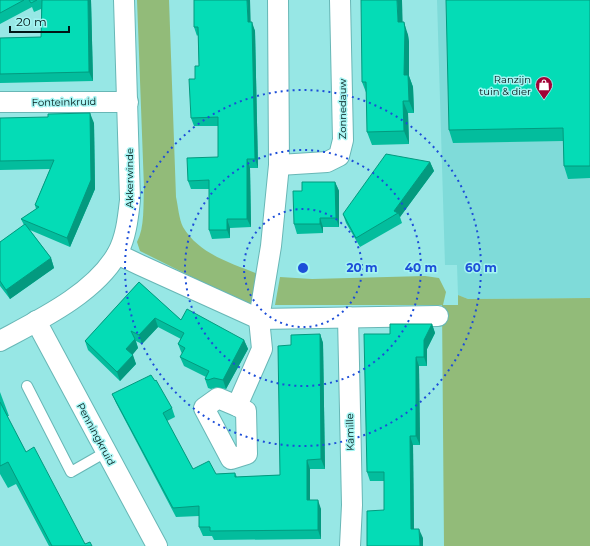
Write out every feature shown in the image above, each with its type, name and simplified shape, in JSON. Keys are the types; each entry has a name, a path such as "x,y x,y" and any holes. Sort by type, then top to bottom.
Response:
{"street":[{"name":"Akkerwinde","path":"0,341 52,312 95,282 117,254 125,232 130,200 124,0"},
{"path":"237,406 262,348 259,319 271,246 279,165 278,0"},
{"name":"Zonnedauw","path":"279,165 327,162 339,156 343,140 340,0"},
{"name":"Fonteinkruid","path":"0,102 128,102"},
{"path":"117,254 259,319 438,316"},
{"name":"Kamille","path":"348,317 352,505 350,546"},
{"name":"Penningkruid","path":"36,321 156,546"}],"lane":[{"path":"26,386 72,472 106,452"}],"shaded area":[{"path":"437,0 590,0 590,298 468,299 458,295 457,265 445,265"}],"green space":[{"path":"137,0 169,0 176,197 183,227 198,244 207,251 258,274 252,305 220,291 140,251 137,242 140,236 142,223 144,188"},
{"path":"425,276 439,278 446,292 443,305 458,305 458,295 468,299 590,298 590,546 444,546 442,305 275,305 280,277 312,279"}],"building":[{"path":"0,0 24,0 0,13"},
{"path":"29,0 37,0 31,3"},
{"path":"42,0 88,0 89,72 0,74 0,38 41,37"},
{"path":"194,0 247,0 248,22 252,22 255,159 247,159 247,219 227,219 227,230 209,230 209,180 188,181 187,158 218,157 218,117 191,118 189,79 195,79 195,66 199,66 198,27 194,27"},
{"path":"361,0 397,0 398,22 404,22 405,29 404,75 408,75 409,101 403,101 404,131 367,132 366,82 362,82"},
{"path":"446,0 590,0 590,166 564,166 563,128 449,130"},
{"path":"90,113 91,180 67,238 21,219 39,207 35,205 54,160 0,161 0,118 48,117 48,114"},
{"path":"386,154 430,162 394,211 398,213 356,238 343,214"},
{"path":"302,182 335,182 336,218 320,218 320,224 294,224 293,191 302,191"},
{"path":"25,224 51,258 6,290 0,281 0,242"},
{"path":"139,282 181,320 187,309 244,340 223,380 214,378 208,380 205,379 209,371 180,357 185,348 178,344 184,333 155,318 139,335 131,331 135,339 126,349 133,355 117,372 85,341"},
{"path":"390,324 432,324 424,340 424,357 416,357 416,436 410,436 411,529 419,529 420,546 367,546 367,511 384,510 384,472 367,472 364,334 390,334"},
{"path":"320,334 321,459 307,460 307,500 318,500 318,530 210,531 210,527 199,527 199,506 173,508 112,394 151,375 155,381 156,380 172,408 163,413 193,469 209,461 216,474 235,473 235,477 280,475 278,346 291,345 291,335"},
{"path":"0,402 26,452 34,447 85,544 90,542 92,546 52,546 8,462 0,466"}],"place":[{"name":"Ranzijn tuin & dier","path":"544,100"}]}
